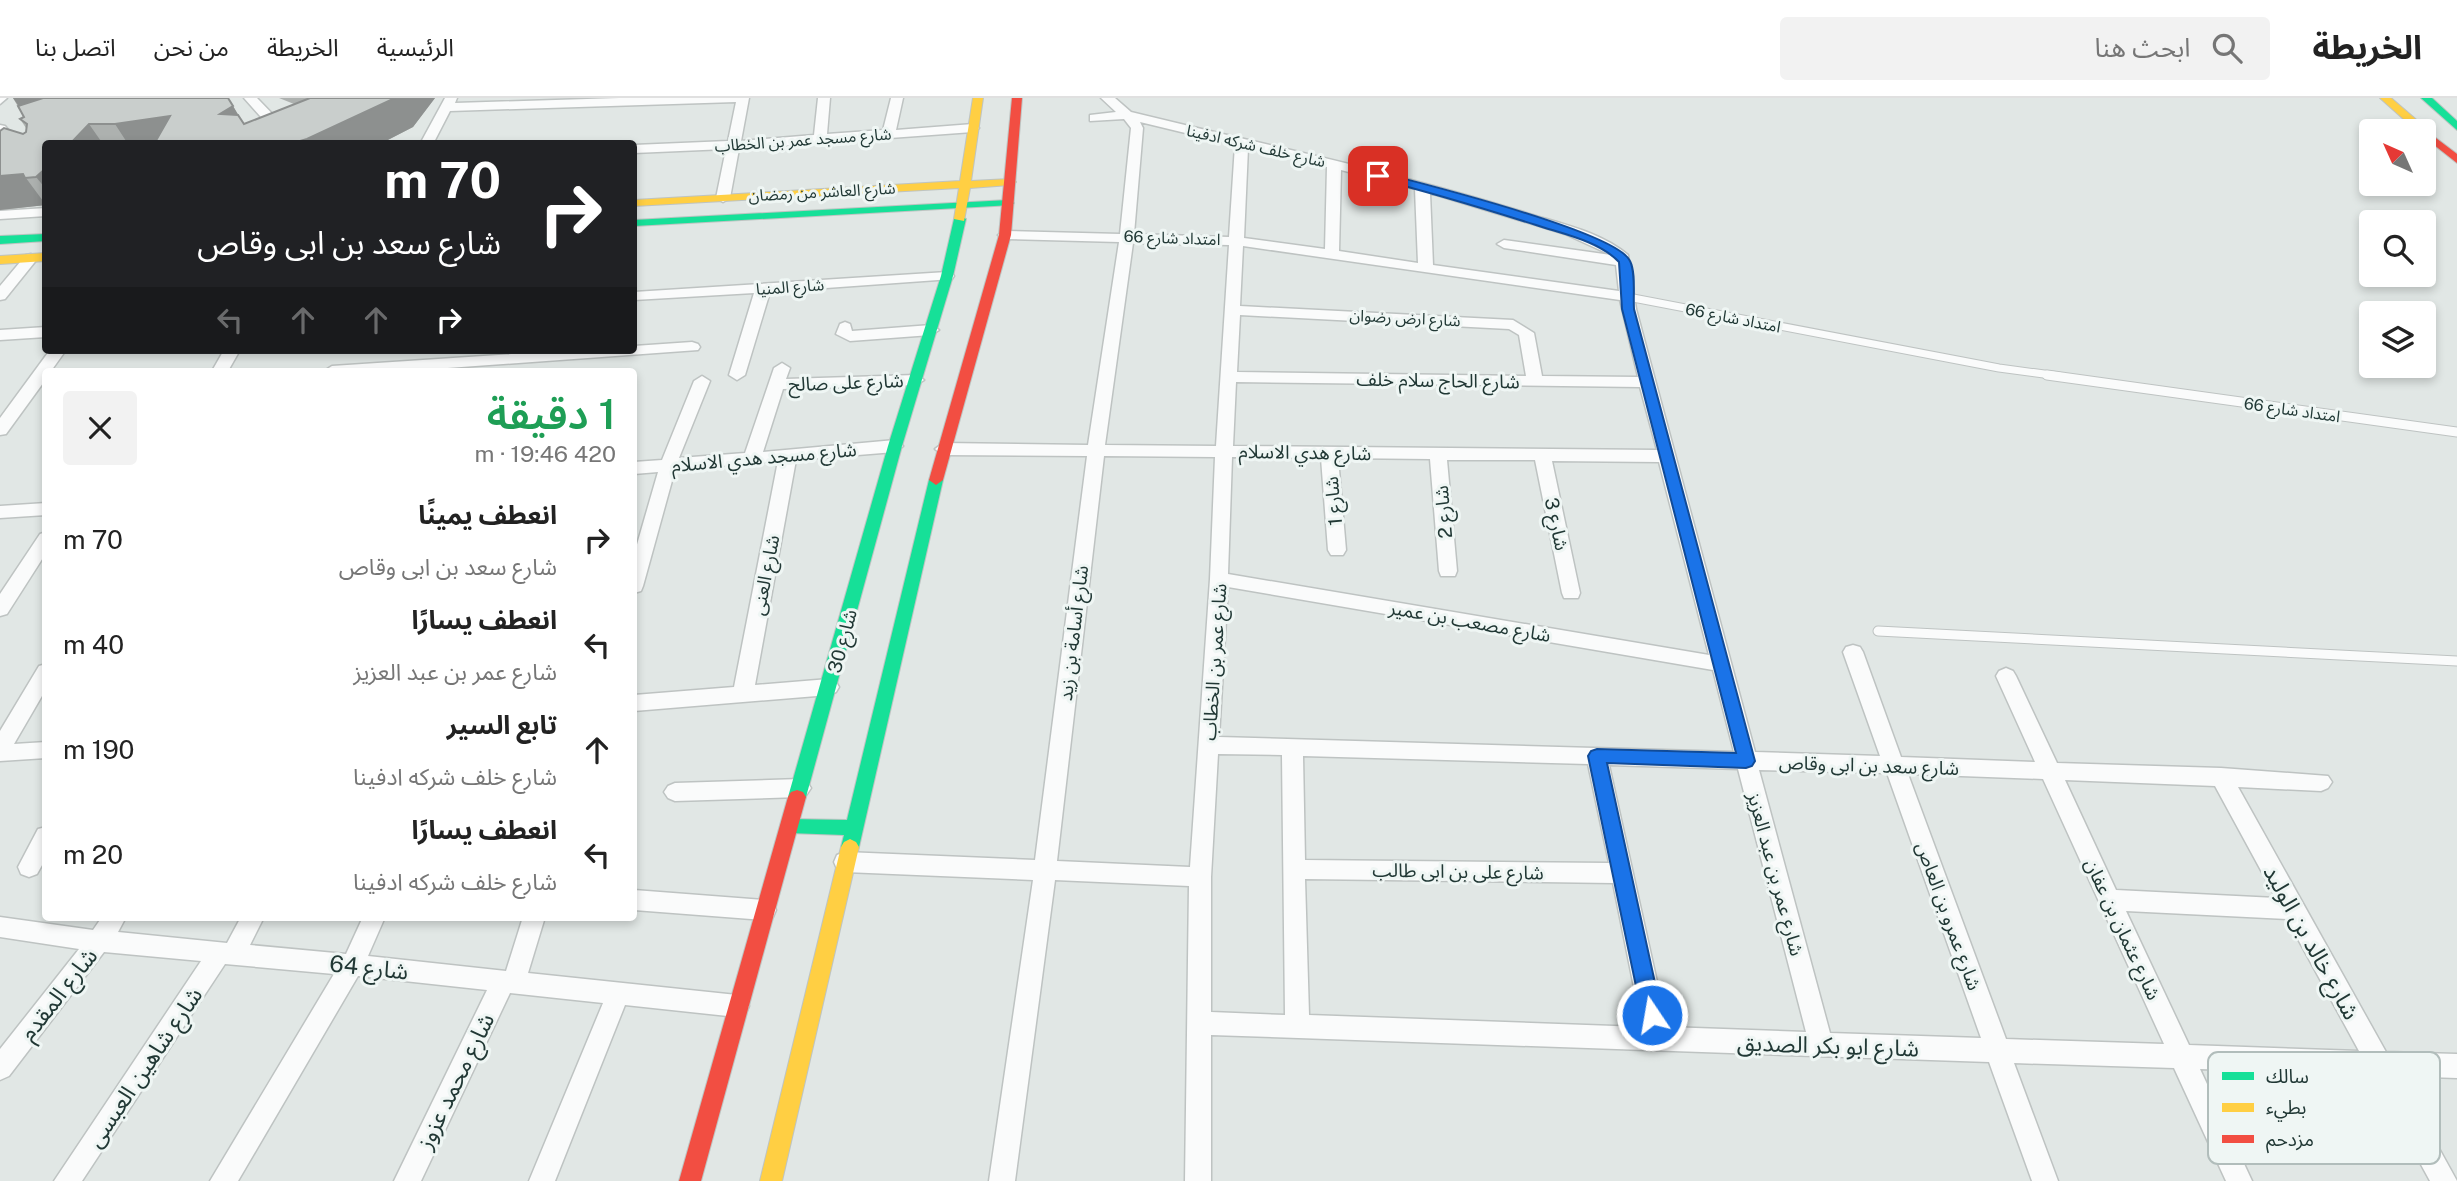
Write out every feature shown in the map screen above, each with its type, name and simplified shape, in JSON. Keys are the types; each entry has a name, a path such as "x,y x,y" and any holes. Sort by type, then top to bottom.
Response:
{"street":[{"path":"250,98 282,132"},
{"path":"428,140 449,103 743,98 723,198"},
{"path":"820,139 824,98"},
{"path":"889,134 897,98"},
{"name":"شارع 30","path":"690,1181 895,446 947,275 964,205 978,98"},
{"path":"771,1181 943,449 1005,235 1017,98"},
{"path":"1107,98 1128,115"},
{"path":"2385,98 2410,119"},
{"path":"2426,98 2456,126"},
{"path":"1095,118 1128,115"},
{"name":"شارع خلف شركه ادفينا","path":"1128,115 1422,187 1572,233 1614,251 1625,261"},
{"name":"شارع أسامة بن زيد","path":"1002,1181 1045,871 1096,450 1127,236 1137,128 1128,115"},
{"name":"شارع مسجد عمر بن الخطاب","path":"637,149 734,145 973,128"},
{"path":"9,135 24,152 42,158"},
{"path":"2436,142 2457,160"},
{"name":"شارع عمر بن الخطاب","path":"1198,1181 1200,877 1242,144"},
{"path":"1332,253 1334,164"},
{"name":"شارع العاشر من رمضان","path":"637,202 1010,182"},
{"path":"1422,187 1426,268"},
{"name":"شارع العاشر من رمضان","path":"637,222 1008,203"},
{"path":"0,215 42,212"},
{"name":"امتداد شارع 66","path":"1005,235 1127,236 1236,241 1628,298"},
{"path":"0,240 42,237"},
{"path":"1504,244 1625,261 1628,298"},
{"path":"0,260 38,258"},
{"path":"0,296 38,258"},
{"name":"شارع المنيا","path":"637,296 947,275"},
{"path":"737,375 763,289"},
{"name":"شارع عمر بن عبد العزيز","path":"1628,298 1628,309 1821,1045"},
{"name":"شارع ارض رضوان","path":"1232,310 1513,325 1526,333 1535,381"},
{"path":"845,327 844,334 850,336 931,330"},
{"path":"0,335 42,332"},
{"path":"637,350 692,347"},
{"path":"373,368 567,354"},
{"path":"0,430 42,372"},
{"name":"شارع على صالح","path":"752,458 779,376 916,380"},
{"name":"شارع الحاج سلام خلف","path":"1229,377 1647,382"},
{"path":"637,575 668,465 702,381"},
{"name":"شارع مسجد هدي الاسلام","path":"637,468 895,446"},
{"name":"شارع هدي الاسلام","path":"943,449 1666,456"},
{"name":"شارع 1","path":"1329,452 1337,550"},
{"name":"شارع 2","path":"1438,454 1448,571"},
{"name":"شارع 3","path":"1542,454 1571,593"},
{"name":"شارع العنى","path":"743,694 788,455"},
{"path":"0,512 42,509"},
{"path":"0,609 42,544"},
{"name":"شارع مصعب بن عمير","path":"1219,579 1720,664"},
{"name":"شارع عمرو بن العاص","path":"1853,652 2045,1181"},
{"name":"شارع عثمان بن عفان","path":"2006,676 2208,1114"},
{"path":"0,751 42,677"},
{"path":"637,703 829,687"},
{"name":"شارع سعد بن ابى وقاص","path":"1208,745 1894,765 2321,782"},
{"path":"1292,747 1297,1027"},
{"path":"0,751 42,750"},
{"path":"1597,756 1657,1039"},
{"name":"شارع خالد بن الوليد","path":"2221,777 2372,1052"},
{"path":"675,792 800,789"},
{"path":"789,827 853,828"},
{"path":"29,867 42,843"},
{"path":"845,862 1200,877"},
{"name":"شارع على بن ابى طالب","path":"1294,869 1622,873"},
{"path":"637,900 765,910"},
{"path":"2109,900 2294,909"},
{"name":"شارع المقدم","path":"0,1069 112,921"},
{"name":"شارع شاهين العبسى","path":"67,1181 250,921"},
{"path":"223,1181 352,965 372,921"},
{"name":"شارع محمد عزوز","path":"407,1181 509,981 532,921"},
{"name":"شارع 64","path":"0,927 99,941 737,1006"},
{"path":"542,1181 618,993"},
{"name":"شارع ابو بكر الصديق","path":"1199,1023 2208,1058"},
{"name":"شارع عثمان بن عفان","path":"2231,1164 2239,1181"},
{"name":"شارع خالد بن الوليد","path":"2435,1164 2444,1181"}],"lane":[{"name":"امتداد شارع 66","path":"1628,298 1999,368 2457,432"},
{"path":"1878,631 2457,661"}],"building":[{"path":"43,98 228,98 233,106 220,114 238,115 244,124 310,98 395,98 304,140 156,140 170,116 115,124 89,124 74,140 42,140 42,172 36,177 25,178 23,174 0,176 0,131 4,128 23,134 26,132 27,124 20,119 24,117 18,106"}],"traffic: fast":[{"path":"2426,98 2457,127"},
{"path":"637,223 1008,203"},
{"path":"797,797 895,446 947,276 960,219"},
{"path":"0,240 42,237"},
{"path":"850,847 936,480"},
{"path":"789,826 853,828"}],"traffic: slow":[{"path":"960,219 978,98"},
{"path":"2385,98 2409,119"},
{"path":"637,203 1010,182"},
{"path":"0,260 42,257"},
{"path":"771,1181 850,847"}],"traffic: jam":[{"path":"936,480 1005,235 1017,98"},
{"path":"2436,142 2457,160"},
{"path":"690,1181 797,797"}],"route":[{"path":"1378,176 1460,197 1572,233 1614,251 1625,261 1628,309 1746,761 1597,756 1652,1015"}]}
